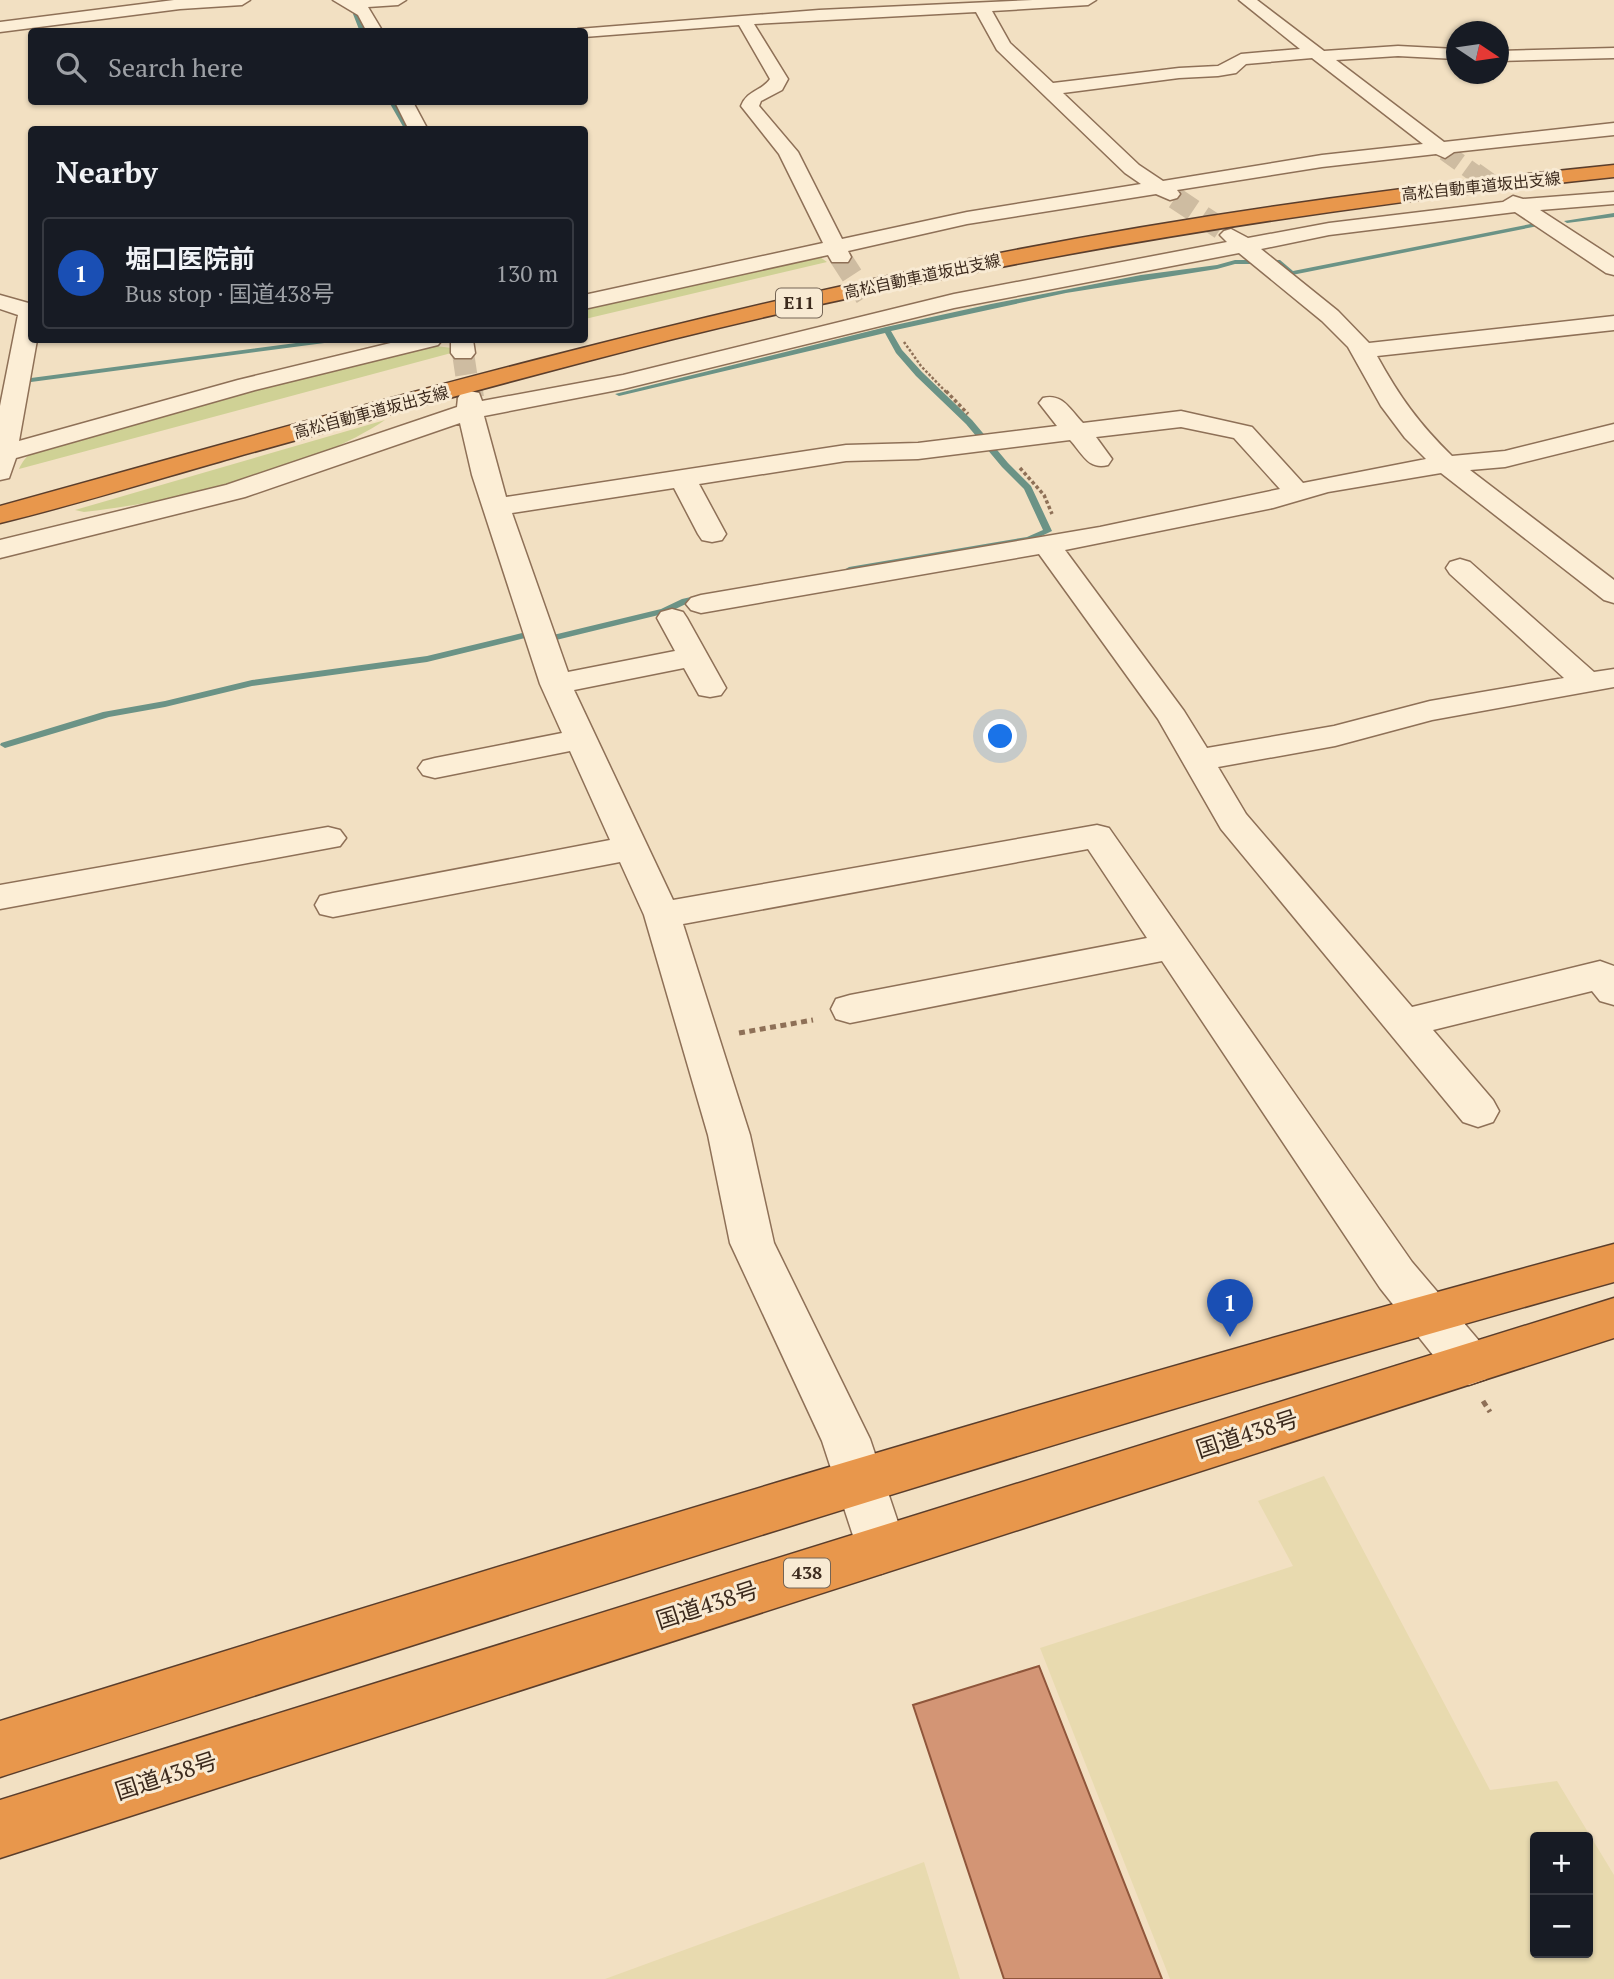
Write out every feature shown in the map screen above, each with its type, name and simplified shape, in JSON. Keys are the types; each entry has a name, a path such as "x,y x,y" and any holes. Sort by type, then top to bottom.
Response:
{"highway":[{"path":"1433,169 1614,145"},
{"name":"高松自動車道坂出支線","path":"588,335 884,267 1204,208 1420,179 1614,159"},
{"name":"高松自動車道坂出支線","path":"0,515 321,425 596,352 901,279 1038,251 1223,219 1426,191 1614,172"},
{"path":"1204,208 1386,177"},
{"name":"高松自動車道坂出支線","path":"0,494 561,343"},
{"path":"0,1749 861,1480 1247,1363 1614,1263"},
{"name":"国道438号","path":"0,1829 881,1549 1476,1383 1614,1318"}],"street":[{"path":"0,12 79,2 124,0"},
{"path":"0,27 154,7 242,0"},
{"path":"347,2 398,0"},
{"path":"588,32 969,5 1088,0"},
{"path":"1247,0 1442,150"},
{"path":"347,2 365,12 373,28"},
{"path":"969,5 1003,46 1132,169 1167,193"},
{"path":"744,20 779,79 776,86 753,99 750,107 788,152 837,251"},
{"path":"1051,89 1179,73 1218,71 1230,69 1241,59 1398,51 1446,53"},
{"path":"1509,56 1614,53"},
{"path":"406,105 417,126"},
{"path":"588,301 837,251 967,218 1167,193 1322,161 1442,150 1614,129"},
{"path":"1498,190 1518,206 1614,268"},
{"path":"0,549 235,491 470,404 623,382 881,318 1013,289 1258,256 1329,229 1518,206 1614,198"},
{"path":"1223,230 1330,316 1361,351 1390,401 1414,433 1446,464 1614,594"},
{"path":"866,298 881,318"},
{"path":"0,302 28,312"},
{"path":"1361,351 1614,323"},
{"path":"28,324 1,460 247,385 418,343"},
{"path":"1052,403 1089,443 1099,458"},
{"path":"470,404 496,507 556,684 662,915 729,1135 752,1243 846,1439 881,1549"},
{"path":"496,507 846,453 918,451 1181,419 1243,432 1298,493"},
{"path":"701,604 1246,506 1325,485 1446,464 1505,459 1614,432"},
{"path":"683,478 712,534"},
{"path":"1046,544 1173,718 1233,821 1478,1111"},
{"path":"1460,568 1601,681"},
{"path":"673,618 710,688"},
{"path":"556,684 694,657"},
{"path":"1197,760 1335,736 1430,711 1601,681"},
{"path":"435,768 581,739"},
{"path":"662,915 1097,836 1396,1275 1427,1313 1476,1383"},
{"path":"0,897 328,838"},
{"path":"333,905 631,848"},
{"path":"850,1009 1172,946"},
{"path":"1404,1023 1600,975 1614,990"}],"path":[{"path":"702,1040 841,1016 850,1009"},
{"path":"1476,1383 1490,1412"}],"shaded area":[{"path":"1324,1476 1490,1790 1557,1781 1588,1832 1530,1832 1530,1958 1593,1958 1593,1840 1614,1875 1614,1979 1170,1979 1040,1648 1293,1566 1258,1501"},
{"path":"924,1862 960,1979 605,1979"}],"green space":[{"path":"817,255 827,262 588,318 588,304"},
{"path":"427,345 452,348 455,352 19,469 30,454 48,445"},
{"path":"385,420 318,455 240,481 120,507 84,512 75,510"}],"building":[{"path":"1039,1666 1162,1979 1004,1979 913,1705"}],"waterway":[{"path":"356,14 361,28"},
{"path":"394,105 406,126"},
{"path":"1567,221 1614,215"},
{"path":"887,330 1066,290 1141,277 1217,267 1235,262 1280,262 1292,273 1536,225"},
{"path":"619,394 887,330"},
{"path":"849,570 1029,539 1048,531 1028,488 969,422 919,374 899,351 887,330"},
{"path":"31,380 309,343"},
{"path":"552,638 664,611 685,601 704,597"},
{"path":"5,745 107,714 165,704 252,683 427,659 522,636"}],"tunnel":[{"path":"1445,152 1477,175"},
{"path":"1474,173 1498,190"},
{"path":"1175,198 1223,230"},
{"path":"840,257 866,297"},
{"path":"463,353 469,393"},
{"path":"469,391 470,398"}],"place":[{"name":"堀口医院前","path":"1230,1337"}]}
